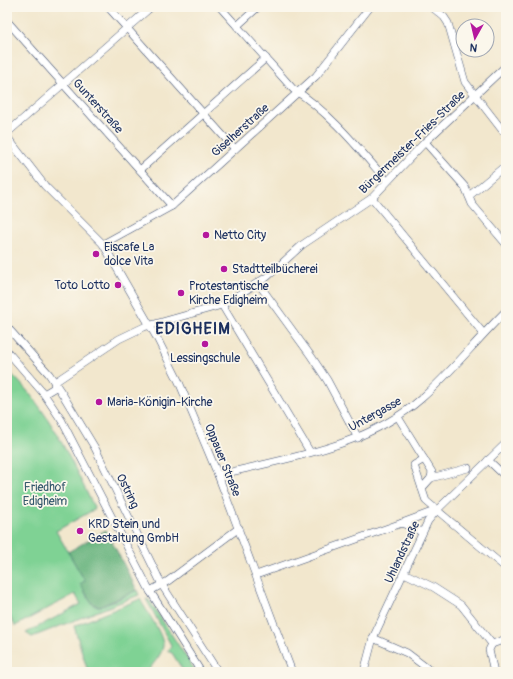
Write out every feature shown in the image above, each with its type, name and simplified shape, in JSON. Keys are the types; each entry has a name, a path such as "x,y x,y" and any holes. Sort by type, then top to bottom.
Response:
{"street":[{"path":"108,7 235,149"},
{"path":"7,133 151,7"},
{"path":"220,7 293,90 298,92 346,135 387,181"},
{"path":"237,26 258,7"},
{"name":"Giselherstraße","path":"103,244 172,206 316,76 370,7"},
{"path":"432,7 444,17 448,23 465,82 506,135"},
{"name":"Gunterstraße","path":"7,21 172,206"},
{"path":"140,170 266,58"},
{"name":"Bürgermeister-Fries-Straße","path":"44,394 54,388 55,382 119,339 150,325 222,305 258,283 302,245 372,198 425,142 506,66"},
{"name":"Oppauer Straße","path":"7,137 45,186 103,244 150,325 179,382 218,475 292,672"},
{"path":"425,142 465,187 472,204 506,244"},
{"path":"469,196 506,165"},
{"path":"372,198 483,333"},
{"path":"258,283 327,380 358,438"},
{"path":"222,305 310,452"},
{"name":"Untergasse","path":"218,475 310,452 358,438 398,417 422,398 454,368 483,333 506,311"},
{"name":"Ostring","path":"7,327 55,382 95,448 162,585 218,672"},
{"path":"7,351 44,394 78,449 150,591 201,672"},
{"path":"398,417 432,472 431,478 422,488"},
{"name":"Uhlandstraße","path":"364,672 374,638 422,532 437,510 506,443"},
{"path":"424,459 414,465 426,501 506,568"},
{"path":"488,460 506,477"},
{"path":"431,478 468,468"},
{"path":"256,575 437,510"},
{"path":"404,522 422,532"},
{"path":"150,591 162,585 238,528"},
{"path":"404,573 433,587 461,605 492,644"},
{"path":"374,638 407,653 432,672"},
{"path":"494,670 489,650 492,644 506,639"}],"green space":[{"name":"Friedhof Edigheim","path":"7,370 22,384 47,417 95,509 56,531 85,581 81,584 89,599 95,606 99,606 137,590 139,595 32,637 26,633 81,604 75,594 15,626 7,611"},
{"path":"106,530 137,590 99,607 92,603 80,584 85,581 68,552"},
{"path":"140,599 161,635 163,646 161,653 147,672 88,672 74,626"},
{"path":"146,599 149,600 196,672 184,672 172,653 167,651 170,649 171,645"}],"place":[{"name":"Netto City","path":"206,235"},
{"name":"Eiscafe La dolce Vita","path":"96,254"},
{"name":"Stadtteilbücherei","path":"224,269"},
{"name":"Toto Lotto","path":"118,285"},
{"name":"Protestantische Kirche Edigheim","path":"181,293"},
{"name":"Lessingschule","path":"205,344"},
{"name":"Maria-Königin-Kirche","path":"99,402"},
{"name":"KRD Stein und Gestaltung GmbH","path":"80,531"}],"district":[{"name":"EDIGHEIM","path":"193,328"}]}
